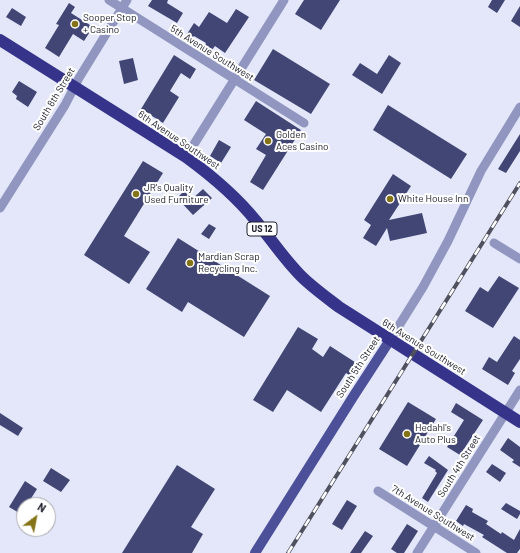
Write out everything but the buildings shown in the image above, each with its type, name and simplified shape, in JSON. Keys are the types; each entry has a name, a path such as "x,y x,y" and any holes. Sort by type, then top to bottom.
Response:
{"highway":[{"name":"6th Avenue Southwest","path":"0,40 186,157 210,174 233,195 256,220 289,263 312,286 339,307 520,422"}],"main road":[{"name":"South 5th Street","path":"255,553 352,397 390,340"}],"street":[{"name":"5th Avenue Southwest","path":"109,0 304,124"},
{"name":"South 8th Street","path":"0,208 65,105 127,0"},
{"path":"186,157 284,0"},
{"name":"South 5th Street","path":"390,340 423,287 448,241 484,167 520,106"},
{"path":"494,242 520,259"},
{"name":"South 4th Street","path":"417,553 520,390"},
{"name":"7th Avenue Southwest","path":"378,491 476,553"}],"railway":[{"path":"288,553 520,183"}],"place":[{"name":"Sooper Stop + Casino","path":"75,24"},
{"name":"Golden Aces Casino","path":"268,141"},
{"name":"JR's Quality Used Furniture","path":"136,194"},
{"name":"White House Inn","path":"390,199"},
{"name":"Mardian Scrap Recycling Inc.","path":"190,263"},
{"name":"Hedahl's Auto Plus","path":"407,434"}]}
